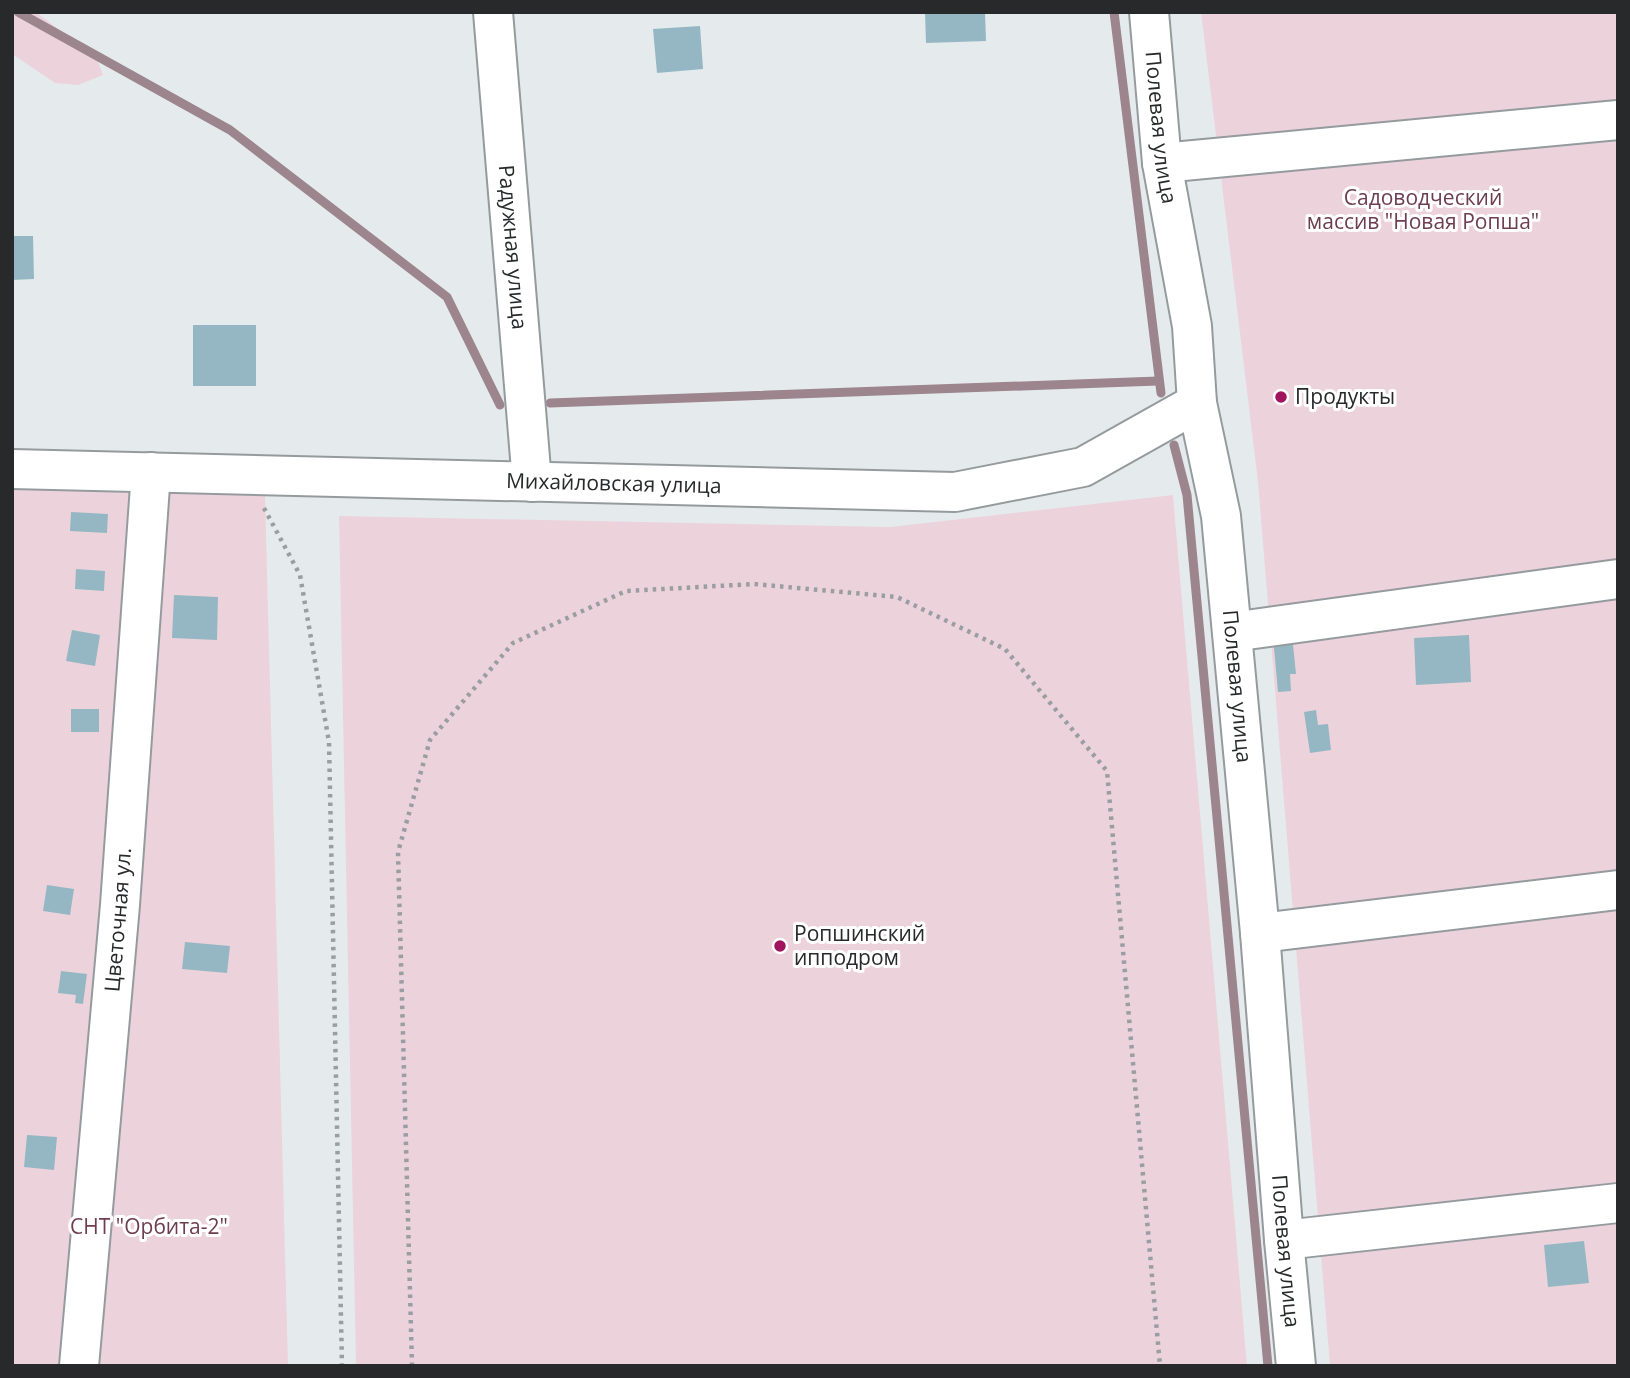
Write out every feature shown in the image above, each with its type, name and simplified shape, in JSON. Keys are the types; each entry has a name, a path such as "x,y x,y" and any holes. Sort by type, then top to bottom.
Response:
{"street":[{"name":"Радужная улица","path":"493,12 532,482"},
{"name":"Полевая улица","path":"1149,12 1162,163 1192,326 1197,403 1222,516 1296,1366"},
{"path":"1162,163 1618,120"},
{"name":"Михайловская улица","path":"12,469 955,492 1083,467 1197,403"},
{"name":"Цветочная ул.","path":"79,1366 120,905 151,472"},
{"path":"1232,632 1618,579"},
{"path":"1260,933 1618,890"},
{"path":"1284,1240 1618,1203"}],"path":[{"path":"244,474 300,575 330,742 342,1366"},
{"path":"412,1366 398,852 430,740 513,643 626,590 754,584 897,597 1006,649 1107,771 1160,1366"}],"green space":[{"path":"12,12 36,12 97,59 103,75 78,85 55,83 12,54"},
{"name":"Садоводческий массив \"Новая Ропша\"","path":"1201,12 1618,12 1618,1366 1330,1366 1258,482"},
{"name":"СНТ \"Орбита-2\"","path":"12,487 265,495 288,1366 12,1366"},
{"name":"Ропшинский ипподром","path":"1173,495 1247,1366 356,1366 339,516 890,527"}],"building":[{"path":"925,12 985,12 986,41 926,43"},
{"path":"700,26 703,69 657,73 653,29"},
{"path":"12,236 33,236 34,279 12,280"},
{"path":"193,325 256,325 256,386 193,386"},
{"path":"71,512 108,514 107,533 70,531"},
{"path":"76,569 105,571 104,591 75,589"},
{"path":"174,595 218,597 217,640 172,638"},
{"path":"72,630 100,635 95,666 66,661"},
{"path":"1292,635 1296,674 1290,674 1291,691 1278,692 1273,637"},
{"path":"1469,635 1471,682 1416,685 1414,638"},
{"path":"71,709 99,709 99,732 71,732"},
{"path":"1316,710 1318,725 1328,724 1331,750 1310,753 1304,712"},
{"path":"47,885 74,889 70,915 43,911"},
{"path":"185,942 230,946 227,973 182,969"},
{"path":"61,971 87,974 83,1004 75,1003 76,995 58,993"},
{"path":"27,1135 57,1137 54,1170 24,1167"},
{"path":"1584,1241 1589,1283 1548,1287 1544,1245"}],"waterway":[{"path":"18,12 230,130 447,297 500,405"},
{"path":"1114,12 1161,393"},
{"path":"550,403 1158,381"},
{"path":"1174,445 1187,495 1268,1366"}],"place":[{"name":"Продукты","path":"1281,397"},
{"name":"Ропшинский ипподром","path":"780,946"}]}
